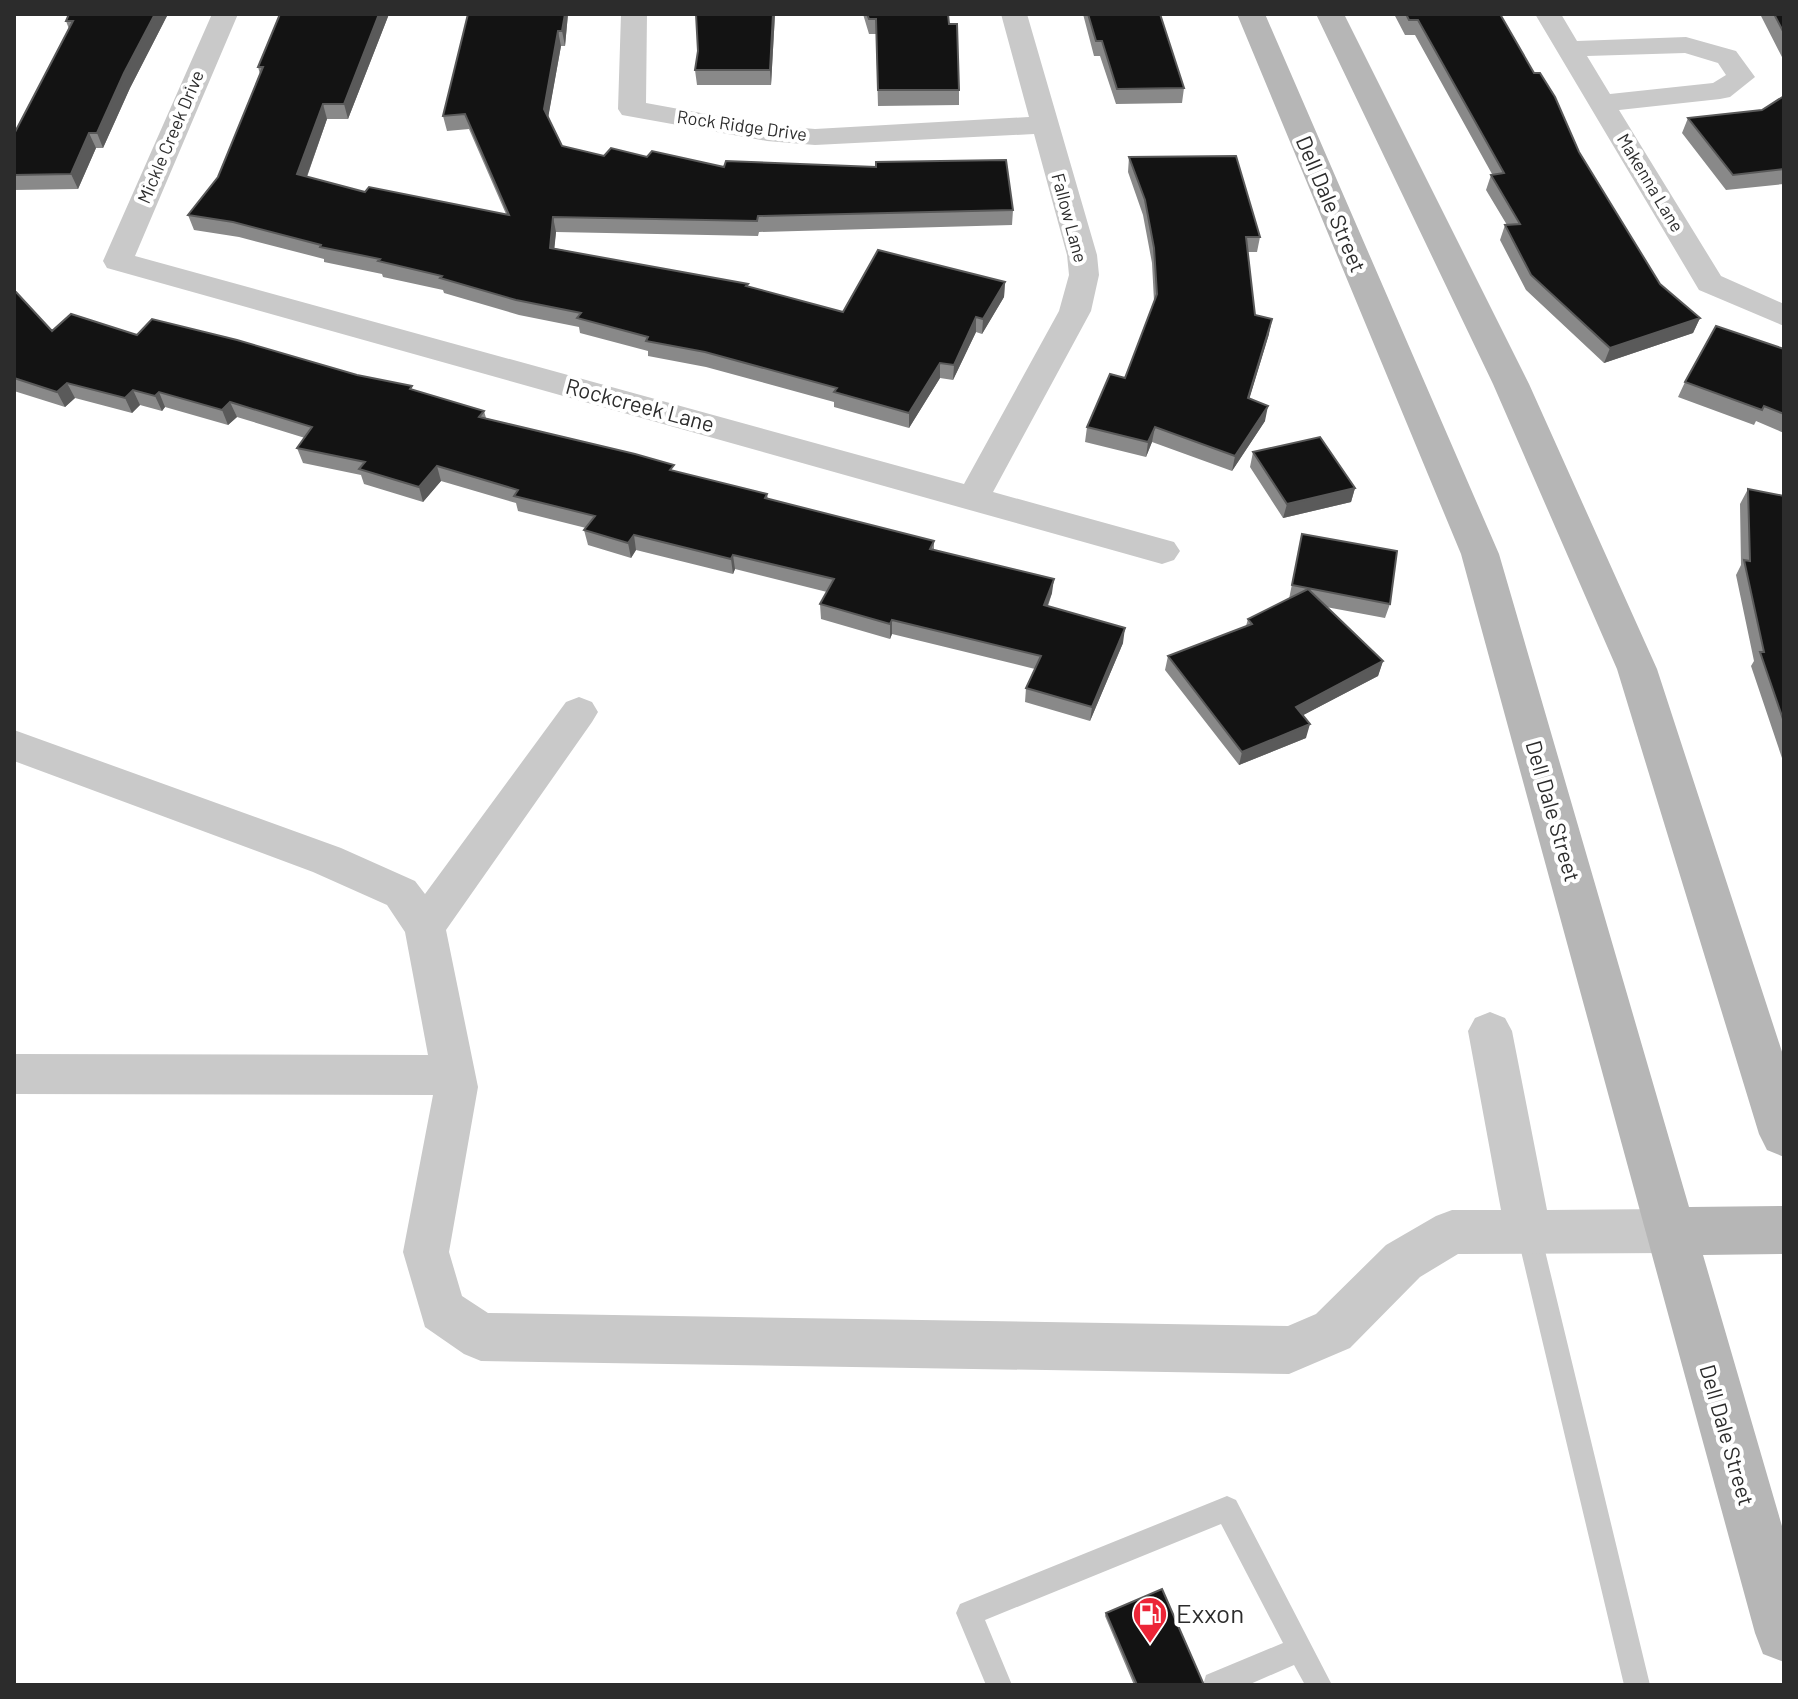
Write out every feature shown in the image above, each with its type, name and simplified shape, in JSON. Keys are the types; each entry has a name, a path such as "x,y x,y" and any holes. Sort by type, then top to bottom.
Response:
{"main road":[{"name":"Dell Dale Street","path":"1251,14 1480,554 1784,1633"},
{"path":"1330,14 1511,384 1637,669 1784,1134"},
{"path":"1669,1231 1784,1230"}],"street":[{"name":"Mickle Creek Drive","path":"118,261 225,14"},
{"name":"Rock Ridge Drive","path":"634,14 632,109 767,133 815,137 1043,125"},
{"name":"Fallow Lane","path":"974,496 1069,321 1082,292 1084,275 1082,255 1014,14"},
{"name":"Makenna Lane","path":"1548,14 1710,283 1784,316"},
{"path":"1569,49 1686,45 1727,57 1741,77 1720,91 1602,103"},
{"name":"Rockcreek Lane","path":"118,261 974,496 1162,551"},
{"path":"425,927 579,712"},
{"path":"14,745 327,860 401,893 425,927 456,1087 426,1252 442,1311 481,1337 1289,1350 1333,1331 1403,1261 1452,1232 1669,1231"},
{"path":"1490,1031 1528,1230"},
{"path":"14,1074 454,1075"}],"lane":[{"path":"1528,1230 1637,1685"},
{"path":"999,1685 969,1613 1227,1509 1319,1685"},
{"path":"1216,1685 1300,1649"}],"building":[{"path":"69,14 155,14 97,133 89,133 71,174 14,175 14,134 73,21 66,21"},
{"path":"280,14 379,14 344,104 323,104 297,174 365,192 369,187 509,215 465,114 443,116 468,14 565,14 562,31 558,31 544,109 562,146 604,156 611,148 647,157 652,151 724,167 726,161 876,167 876,162 1006,160 1013,210 758,216 757,221 553,217 550,248 748,284 746,286 843,312 878,250 1005,282 983,319 976,317 954,365 940,363 909,413 834,392 837,388 705,352 646,341 648,337 577,318 581,313 516,300 440,278 442,276 320,247 233,222 188,215 218,177 263,67 258,67"},
{"path":"696,14 773,14 770,70 695,70 698,51"},
{"path":"867,14 948,14 949,24 957,24 959,90 878,90 876,19 869,19"},
{"path":"1088,14 1160,14 1184,88 1117,89 1102,41 1096,41"},
{"path":"1406,14 1500,14 1534,73 1540,73 1555,97 1579,152 1660,284 1700,318 1610,348 1531,275 1505,225 1520,224 1491,175 1504,173 1418,20 1409,20"},
{"path":"1774,14 1784,14 1784,33"},
{"path":"1784,96 1784,169 1733,175 1688,118 1762,110"},
{"path":"1236,156 1260,237 1246,237 1255,315 1272,319 1248,398 1268,406 1235,456 1155,427 1148,442 1087,427 1110,374 1125,378 1157,294 1154,248 1145,200 1129,157"},
{"path":"14,292 52,331 71,314 137,335 152,319 357,375 412,386 410,389 484,411 479,417 635,454 674,465 670,470 767,494 765,498 934,541 930,549 1054,579 1044,605 1125,628 1092,707 1026,688 1041,656 892,620 890,624 820,604 834,579 733,555 731,559 634,535 628,543 584,530 595,516 514,496 518,490 437,466 419,487 359,469 365,462 297,448 312,427 230,402 222,410 159,392 155,396 133,390 125,398 67,383 57,392 14,378"},
{"path":"1716,326 1784,349 1784,414 1764,406 1762,410 1685,382"},
{"path":"1320,437 1355,488 1287,504 1253,452"},
{"path":"1748,489 1784,496 1784,722 1760,652 1764,652 1744,560 1750,561"},
{"path":"1302,534 1397,551 1390,604 1292,585"},
{"path":"1308,589 1383,661 1296,707 1310,724 1242,752 1168,656 1252,624 1248,619"},
{"name":"Exxon","path":"1162,1589 1204,1685 1137,1685 1106,1613"}],"place":[{"name":"Exxon","path":"1150,1645"}]}
